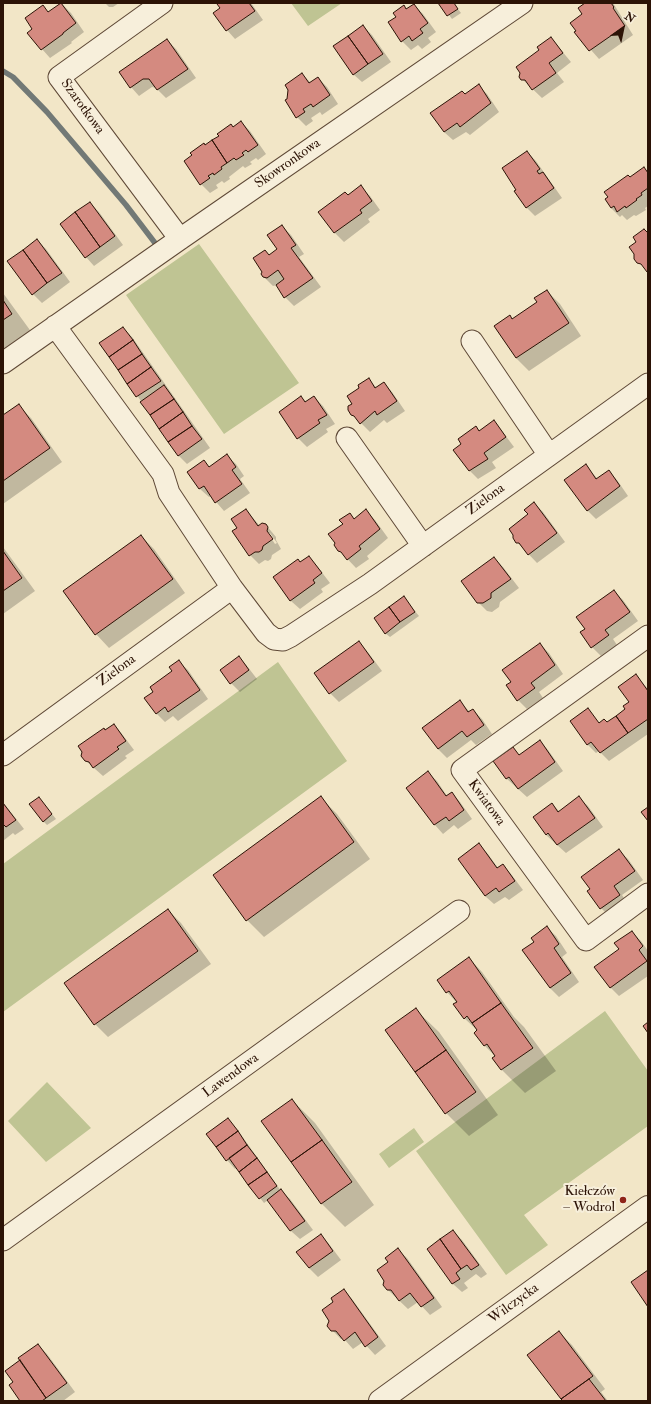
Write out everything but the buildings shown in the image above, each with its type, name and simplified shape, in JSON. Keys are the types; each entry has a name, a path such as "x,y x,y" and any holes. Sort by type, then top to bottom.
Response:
{"street":[{"name":"Szarotkowa","path":"162,3 58,77 180,239"},
{"name":"Skowronkowa","path":"3,363 522,3"},
{"name":"Zielona","path":"55,326 163,474 169,493 232,588 266,633 274,639 283,640 370,584 648,384"},
{"path":"472,341 549,455"},
{"path":"347,438 423,546"},
{"name":"Zielona","path":"3,754 232,588"},
{"name":"Kwiatowa","path":"648,636 462,770 586,940 648,894"},
{"name":"Lawendowa","path":"3,1240 458,912"},
{"name":"Wilczycka","path":"380,1401 648,1207"}],"green space":[{"path":"291,3 342,3 308,26"},
{"path":"199,244 299,383 224,434 126,295"},
{"path":"278,662 347,761 3,1012 3,864"},
{"path":"605,1011 648,1071 648,1126 524,1215 548,1245 506,1275 416,1151"},
{"path":"47,1082 91,1128 46,1162 8,1121"},
{"path":"414,1128 424,1142 389,1168 379,1154"}],"waterway":[{"path":"3,71 13,77 47,112 126,205 155,243"}],"place":[{"name":"Kiełczów – Wodrol","path":"623,1200"}]}
